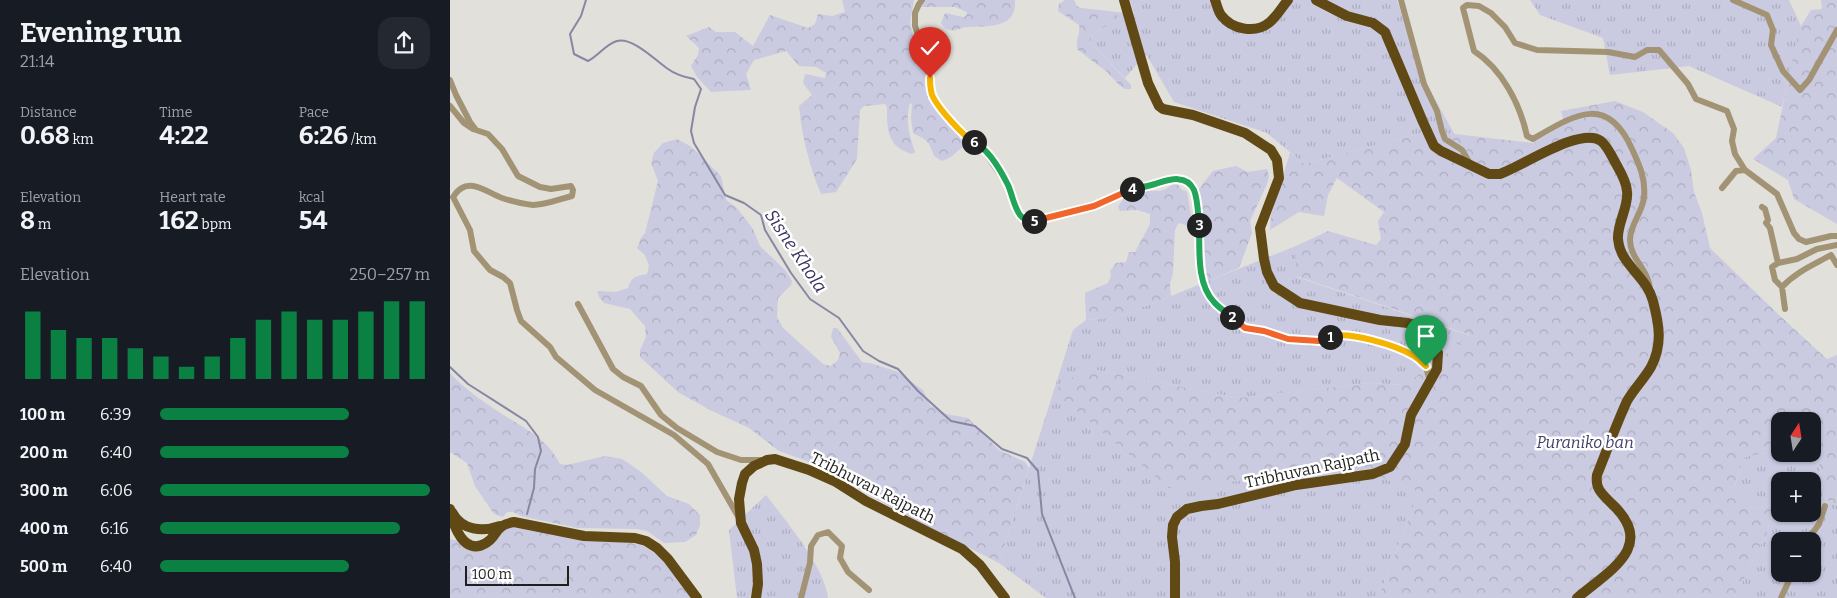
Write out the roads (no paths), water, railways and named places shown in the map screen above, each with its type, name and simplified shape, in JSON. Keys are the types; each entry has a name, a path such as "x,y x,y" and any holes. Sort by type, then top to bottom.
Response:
{"highway":[{"name":"Tribhuvan Rajpath","path":"1124,0 1148,83 1159,106 1163,109 1193,115 1245,134 1271,150 1277,160 1279,178 1264,213 1260,228 1267,272 1274,286 1300,303 1418,326 1427,332 1434,342 1438,353 1437,369 1411,415 1405,444 1396,460 1384,471 1296,485 1218,504 1187,509 1177,517 1173,525 1172,537 1175,562 1175,598"},
{"path":"1215,0 1220,14 1226,20 1242,28 1252,30 1262,27 1270,21 1288,0"},
{"path":"1316,0 1347,16 1373,23 1385,32 1434,146 1441,151 1473,168 1489,174 1500,174 1568,141 1584,137 1600,140 1607,147 1624,179 1627,201 1618,238 1623,257 1650,290 1659,324 1660,338 1651,366 1628,399 1597,475 1596,484 1600,493 1627,520 1632,538 1623,557 1577,598"},
{"name":"Tribhuvan Rajpath","path":"769,460 775,459 796,465 836,482 866,501 957,546 975,559 1006,598"},
{"path":"756,598 758,584 757,564 754,550 742,523 740,500 745,474 757,465 769,460"},
{"path":"450,509 458,536 471,545 481,545 488,542 501,526"},
{"path":"450,509 458,520 472,528 490,530 514,522 584,536 646,540 668,559 697,598"}],"street":[{"path":"922,0 915,12 915,26 919,38 930,57 930,86 933,96 966,138 979,144 985,152 1007,185 1022,217 1030,221 1040,221 1094,206 1127,190 1169,179 1185,181 1195,191 1202,272 1206,290 1213,301 1243,327 1264,331 1288,339 1319,341 1334,335 1397,347 1416,357 1426,366 1430,381"},
{"path":"1402,0 1424,84 1437,111 1442,131 1446,139 1462,150 1473,168"},
{"path":"1733,0 1768,15 1773,30 1771,45 1783,71 1800,90 1809,80 1837,30"},
{"path":"1650,290 1649,280 1634,254 1630,241 1631,231 1644,196 1642,172 1625,133 1614,121 1606,116 1596,114 1577,115 1533,139 1527,136 1524,120 1508,88 1487,60 1474,50 1463,8 1467,5 1479,6 1491,13 1506,27 1515,43 1537,50 1608,52 1635,57 1647,50 1658,50 1688,84 1696,99 1727,111 1734,129 1732,142 1735,154 1745,170 1777,194 1794,233 1799,239 1806,242 1837,236"},
{"path":"450,80 462,109 476,130"},
{"path":"450,106 464,124 488,134 502,149 518,176 540,187 558,190 571,186 573,190 572,196 534,205 503,198 479,187 465,186 454,197 470,230 474,251 490,270 510,283 516,310 521,321 550,347 556,358 603,396 674,435 708,464 742,523"},
{"path":"1722,188 1736,171 1745,170"},
{"path":"1762,207 1765,209 1768,220 1766,223 1770,228 1778,263"},
{"path":"1785,309 1782,287 1775,280 1772,267 1778,263 1797,259 1817,249 1837,245"},
{"path":"1782,287 1800,272 1831,255 1837,265"},
{"path":"578,304 613,369 623,377 641,386 661,415 677,428 724,455 740,460 769,460"},
{"path":"674,435 673,430 677,428"},
{"path":"1814,532 1820,524 1825,506"},
{"path":"801,598 810,563 812,546 818,535 828,532 842,546 840,558 848,572 869,590"},
{"path":"1781,598 1788,582"}],"waterway":[{"name":"Sisne Khola","path":"586,0 581,16 570,34 574,54 588,61 606,47 617,41 623,41 644,50 674,73 694,79 701,89 695,107 691,131 694,143 725,195 744,203 761,215 765,230 791,273 810,299 839,318 863,351 879,361 898,369 918,391 951,421 975,426 1002,449 1027,458 1038,471 1042,514 1075,598"},
{"path":"450,367 468,384 526,421 538,437 541,451 535,469 534,488 527,514"}],"park label":[{"name":"Puraniko ban","path":"1585,442"}]}
